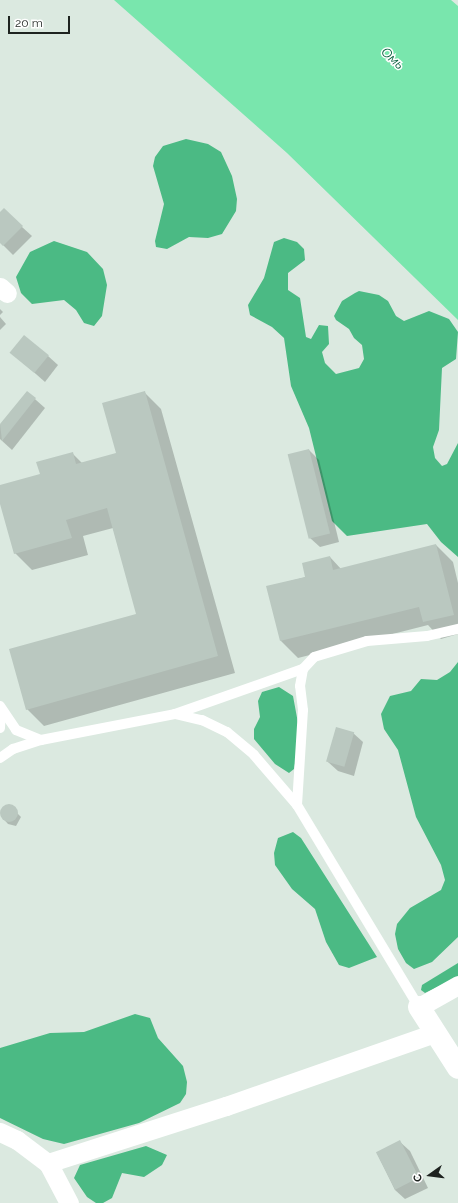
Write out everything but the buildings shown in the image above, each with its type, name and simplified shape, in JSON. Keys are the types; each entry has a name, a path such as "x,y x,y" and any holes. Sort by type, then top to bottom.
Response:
{"street":[{"path":"458,985 419,1007 458,1068"},
{"path":"48,1163 226,1106 435,1032"},
{"path":"0,1132 17,1140 48,1163 69,1203"}],"lane":[{"path":"297,805 303,710 300,686 304,669 314,657 367,640 427,636 458,629"},
{"path":"0,758 13,749 41,740 175,714 304,669"},
{"path":"0,707 16,730 41,740"},
{"path":"0,707 0,728"},
{"path":"175,714 202,720 227,732 254,755 297,805 419,1007"}],"shaded area":[{"path":"186,139 208,144 221,152 232,176 237,199 236,211 222,234 208,238 189,237 167,249 156,247 155,241 164,204 153,166 155,157 163,146"},
{"path":"284,238 297,242 304,249 305,260 288,273 288,290 300,298 306,337 311,339 319,325 328,326 329,344 322,352 325,363 336,374 359,368 364,359 362,345 354,338 349,329 336,320 334,316 342,301 359,291 379,295 388,301 396,316 404,321 429,311 449,319 458,332 456,359 442,368 439,430 433,447 435,458 442,466 447,464 458,443 458,557 441,542 427,524 347,536 332,521 309,428 291,386 284,338 272,327 250,315 248,305 264,278 274,242"},
{"path":"54,241 87,252 103,269 107,285 102,316 94,326 84,323 76,310 64,300 32,304 21,293 16,277 30,252"},
{"path":"458,662 458,937 432,962 414,969 406,963 398,949 395,934 397,924 410,908 441,890 445,880 441,865 416,817 398,750 384,729 381,714 390,696 411,691 421,679 437,680 450,672"},
{"path":"279,687 293,696 298,723 299,742 294,769 289,773 275,764 254,739 254,729 260,717 258,701 262,692"},
{"path":"293,832 301,838 377,957 349,968 339,965 326,942 315,909 292,889 275,865 274,853 278,838"},
{"path":"458,963 458,977 425,993 421,990 422,985"},
{"path":"135,1014 150,1018 158,1038 183,1066 187,1082 186,1094 180,1103 139,1123 64,1144 43,1139 0,1118 0,1048 50,1033 84,1032"},
{"path":"146,1146 167,1155 162,1165 144,1177 122,1173 112,1198 103,1203 96,1203 87,1197 74,1178 80,1165"}],"water":[{"name":"Омь","path":"114,0 451,0 458,6 458,320 287,153"}]}
